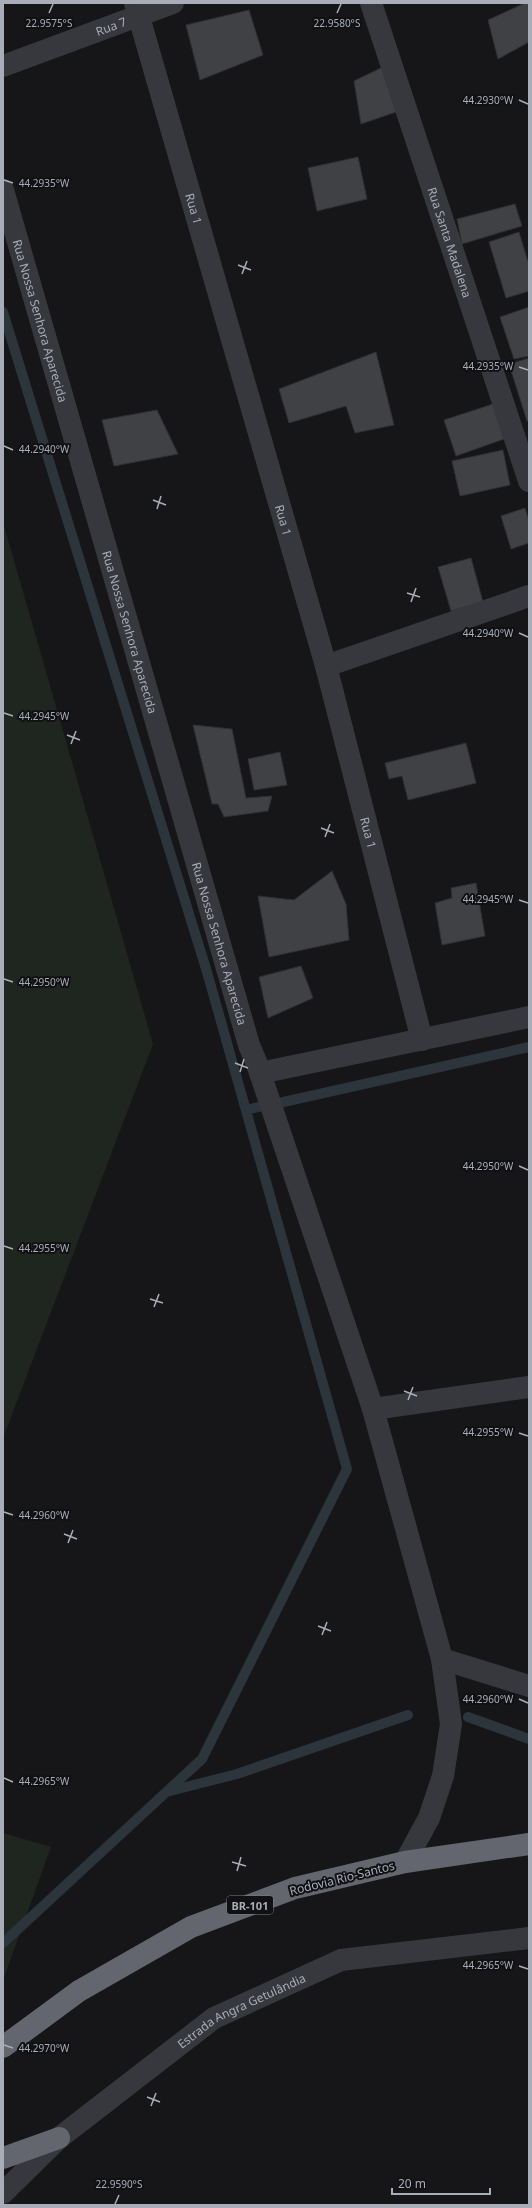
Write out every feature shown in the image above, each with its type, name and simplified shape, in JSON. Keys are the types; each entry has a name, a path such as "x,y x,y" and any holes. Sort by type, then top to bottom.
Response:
{"highway":[{"name":"Rodovia Rio-Santos","path":"3,2047 79,1991 191,1927 295,1888 405,1862 529,1844"},
{"path":"3,2158 60,2138"}],"street":[{"name":"Rua 7","path":"3,66 137,9 173,3"},
{"name":"Rua Santa Madalena","path":"371,3 529,481"},
{"name":"Rua 1","path":"137,9 326,666 422,1040"},
{"name":"Rua Nossa Senhora Aparecida","path":"3,190 247,1038 373,1409 442,1659 451,1724 443,1776 429,1818 405,1862"},
{"path":"326,666 529,596"},
{"path":"260,1073 529,1018"},
{"path":"373,1409 529,1387"},
{"path":"442,1659 529,1686"},
{"name":"Estrada Angra Getulândia","path":"3,2193 60,2138 214,2018 341,1960 529,1938"}],"shaded area":[{"path":"3,522 153,1044 3,1438"},
{"path":"3,1833 51,1847 3,1980"}],"building":[{"path":"525,3 529,3 529,42 498,59 488,20"},
{"path":"249,10 263,55 200,80 186,25"},
{"path":"385,66 399,111 361,124 354,81"},
{"path":"358,157 367,199 317,211 308,168"},
{"path":"515,204 522,226 462,244 457,219"},
{"path":"519,232 529,265 529,291 506,298 489,242"},
{"path":"529,307 529,356 514,359 500,317"},
{"path":"376,352 394,425 355,433 346,406 289,423 279,389"},
{"path":"529,358 529,421 527,421 509,364"},
{"path":"493,404 504,439 456,456 444,420"},
{"path":"157,410 178,454 114,466 102,420"},
{"path":"503,450 510,485 460,496 452,461"},
{"path":"525,508 529,521 529,543 511,549 501,516"},
{"path":"471,558 483,602 451,611 438,567"},
{"path":"193,725 232,729 246,798 272,796 268,811 224,817 218,804 212,804"},
{"path":"466,743 476,783 408,800 402,776 389,779 385,763"},
{"path":"280,752 287,785 254,790 248,759"},
{"path":"332,871 346,904 349,940 269,957 258,896 294,900"},
{"path":"476,883 485,936 442,945 435,903 452,898 451,888"},
{"path":"301,966 313,998 268,1018 259,977"}],"waterway":[{"path":"3,312 207,972 347,1469 202,1759 3,1943"},
{"path":"279,1103 529,1047"},
{"path":"246,1110 263,1106"},
{"path":"170,1791 237,1774 408,1715"},
{"path":"468,1717 529,1739"}]}
